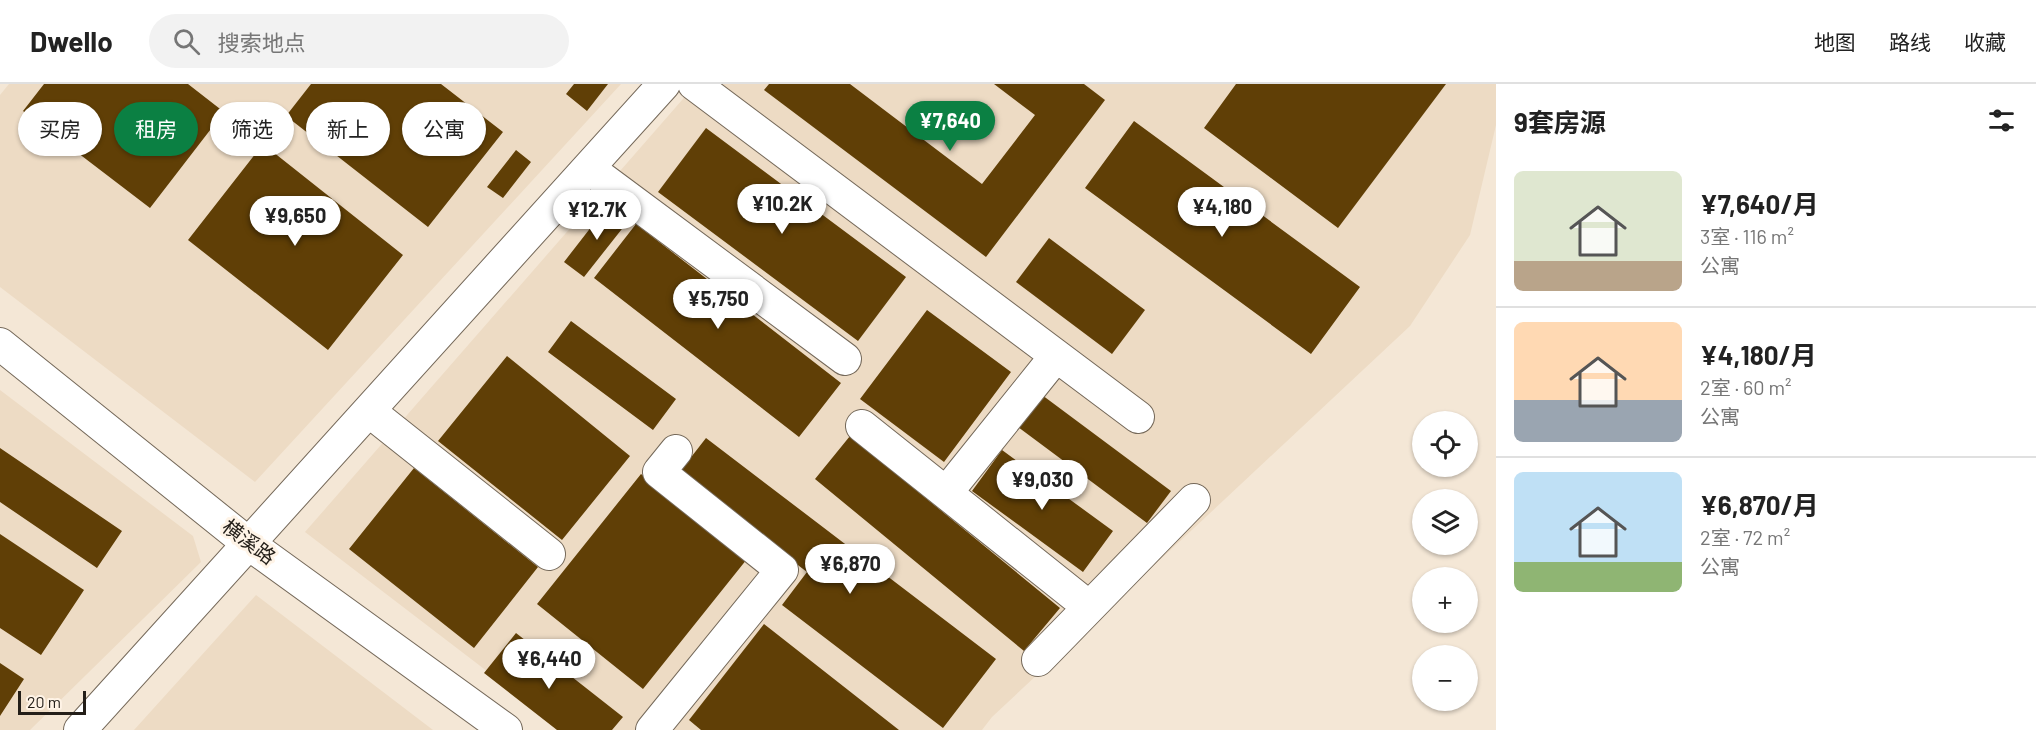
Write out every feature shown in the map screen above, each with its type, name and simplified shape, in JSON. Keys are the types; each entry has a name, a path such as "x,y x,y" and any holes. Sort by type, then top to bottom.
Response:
{"street":[{"path":"80,730 664,84"},
{"path":"694,84 1138,417"},
{"path":"588,168 845,359"},
{"name":"横溪路","path":"0,344 249,544 506,730"},
{"path":"946,493 1056,356"},
{"path":"369,411 549,554"},
{"path":"862,426 1089,608"},
{"path":"652,730 782,570 659,472 676,451"},
{"path":"1038,660 1194,500"}],"shaded area":[{"path":"9,84 621,84 255,482 0,287 0,95"},
{"path":"696,84 1496,84 1496,125 1470,235 1410,326 992,717 982,730 564,730 305,532"},
{"path":"0,390 193,536 201,562 30,730 0,730"},
{"path":"256,595 433,730 134,730"}],"building":[{"path":"44,84 188,84 211,102 210,130 198,146 198,102 114,102 114,156 190,156 150,208 82,156 102,156 102,102 30,102"},
{"path":"311,84 441,84 464,102 402,102 402,156 484,156 428,227 337,156 390,156 390,102 306,102 306,132 294,122 294,106"},
{"path":"574,84 608,84 587,111 566,94"},
{"path":"769,84 850,84 982,184 1035,115 994,84 1084,84 1105,100 986,257 764,90"},
{"path":"1236,84 1446,84 1338,228 1204,128"},
{"path":"486,119 503,132 486,154"},
{"path":"1134,121 1360,287 1311,354 1085,188"},
{"path":"706,128 906,277 858,341 658,192"},
{"path":"516,150 531,162 503,198 487,187"},
{"path":"254,156 278,156 403,255 328,350 188,240"},
{"path":"609,204 629,220 584,277 564,262"},
{"path":"636,224 841,383 799,437 594,278"},
{"path":"1049,238 1145,310 1112,354 1016,282"},
{"path":"927,310 1011,372 944,462 860,399"},
{"path":"571,321 676,399 653,430 548,352"},
{"path":"507,356 630,456 562,540 438,441"},
{"path":"1042,395 1171,491 1147,523 1018,427"},
{"path":"850,436 1060,608 1024,651 815,479"},
{"path":"706,438 996,659 943,728 782,605 807,572 678,474"},
{"path":"0,448 122,531 97,568 0,502"},
{"path":"1002,450 1113,531 1083,572 972,491"},
{"path":"414,468 538,567 474,648 349,549"},
{"path":"641,474 747,559 643,689 537,604"},
{"path":"0,534 84,590 41,655 0,628"},
{"path":"764,624 899,730 701,730 689,720"},
{"path":"516,633 623,717 612,730 557,730 484,673"},
{"path":"0,663 24,679 0,716"}]}
